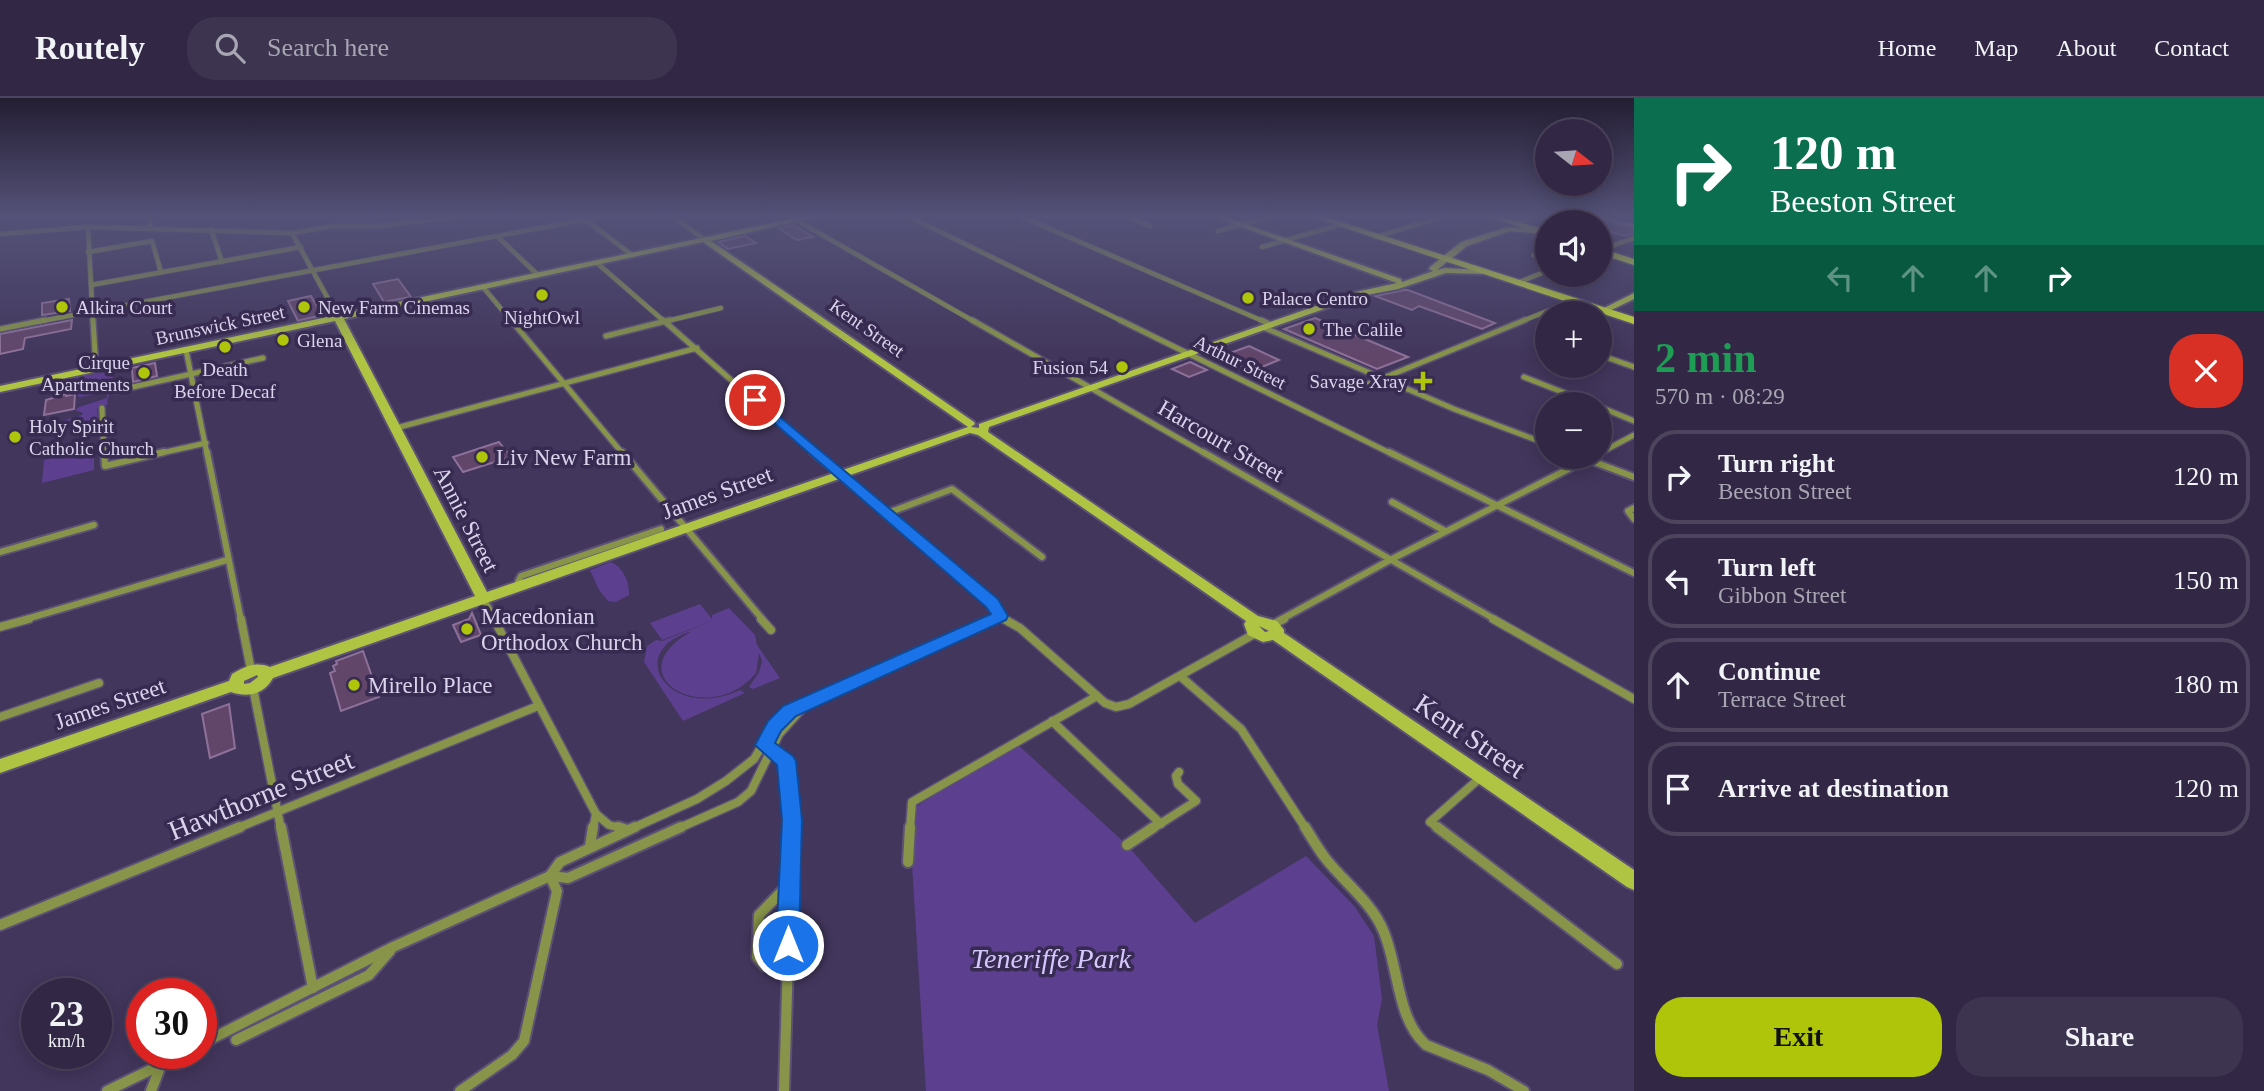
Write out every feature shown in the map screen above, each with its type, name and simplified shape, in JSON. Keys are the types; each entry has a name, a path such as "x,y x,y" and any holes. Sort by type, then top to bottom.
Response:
{"main road":[{"path":"1455,262 1572,301"},
{"path":"1612,314 1634,321"}],"street":[{"path":"89,262 96,369"},
{"path":"158,262 161,272"},
{"path":"91,285 220,262"},
{"path":"309,262 338,317"},
{"path":"0,329 352,262"},
{"path":"526,262 538,275"},
{"name":"Kent Street","path":"737,262 1256,627"},
{"name":"Harcourt Street","path":"870,262 1634,699"},
{"name":"Arthur Street","path":"1002,262 1634,573"},
{"path":"1125,262 1384,379 1535,439"},
{"path":"1340,262 1392,282"},
{"name":"James Street","path":"267,674 1372,290 1437,267 1442,262"},
{"path":"597,263 838,474 992,603 1000,616 1020,628 1097,696 1115,707 1129,704 1180,676 1256,627 1267,637 1274,630 1390,560 1565,469"},
{"name":"Brunswick Street","path":"0,389 597,263"},
{"name":"James Street","path":"1392,282 1451,269 1483,272"},
{"path":"1517,283 1535,276"},
{"path":"483,287 771,630"},
{"path":"1612,306 1634,296"},
{"path":"606,336 721,308"},
{"path":"1353,390 1535,316"},
{"name":"Annie Street","path":"338,317 596,814"},
{"path":"397,428 697,348"},
{"path":"186,350 251,670"},
{"path":"115,391 263,358"},
{"path":"1612,359 1634,367"},
{"path":"1524,377 1562,392"},
{"path":"102,408 105,466 206,443"},
{"path":"1612,412 1634,421"},
{"path":"1612,447 1634,435"},
{"path":"1612,468 1634,477"},
{"path":"886,514 952,489 1042,558"},
{"path":"1392,502 1445,531"},
{"path":"1634,508 1628,511 1634,519"},
{"path":"0,552 94,525"},
{"name":"James Street","path":"520,586 518,582 521,576 661,529"},
{"path":"0,627 227,560"},
{"path":"550,877 560,862 697,799 726,782 768,747 806,704 1000,616"},
{"name":"Kent Street","path":"1274,630 1634,881"},
{"path":"251,670 263,670 267,674 262,683 253,688 239,689 235,685 237,678 251,670"},
{"path":"1180,676 1241,729 1325,858 1383,929 1397,973 1406,1015 1418,1038 1426,1045 1488,1070 1524,1091"},
{"path":"0,717 99,682"},
{"name":"James Street","path":"0,766 235,685"},
{"path":"253,688 313,988"},
{"path":"908,862 912,802 1097,696"},
{"name":"Hawthorne Street","path":"0,925 538,706"},
{"path":"1052,721 1161,824"},
{"path":"217,1036 393,947 550,877 568,878 738,802 751,791 768,747"},
{"path":"768,747 786,761 789,769 792,848 788,884 784,1091"},
{"path":"1127,845 1196,801 1178,784 1176,776 1179,772"},
{"path":"1481,776 1430,822 1617,964"},
{"path":"590,846 596,814 609,825 628,830"},
{"path":"460,1091 512,1055 524,1041 557,891 550,877"},
{"path":"788,884 759,915 757,957 765,966 788,964"},
{"path":"236,1040 369,975 393,947"},
{"path":"107,1091 151,1069"},
{"path":"151,1091 159,1069"}],"green space":[{"path":"112,371 114,390 108,397 107,405 97,408 98,419 51,430 55,423 82,415 83,413 75,410 79,407 107,398 106,392 81,397 78,392 67,393 79,385 69,382 69,379"},
{"path":"94,449 94,470 42,483 44,460"},
{"path":"611,562 622,572 629,590 629,595 616,602 608,601 599,590 590,570"},
{"path":"700,604 712,619 712,615 729,608 755,635 757,645 780,678 753,689 749,687 759,672 762,661 759,653 756,673 736,689 715,697 694,697 676,690 665,679 662,665 670,648 692,631 671,641 660,654 658,668 664,681 676,691 693,698 715,698 740,690 745,693 683,721 644,662 647,646 656,640 662,641 714,620 662,640 650,623"},
{"name":"Teneriffe Park","path":"1015,742 1127,845 1195,923 1306,856 1355,907 1374,936 1382,999 1377,1025 1389,1091 926,1091 912,864 916,807"}],"building":[{"path":"398,279 411,297 384,302 373,284"},
{"path":"1404,290 1495,323 1482,329 1419,306 1412,310 1375,296"},
{"name":"New Farm Cinemas","path":"311,296 322,315 298,321 288,301"},
{"name":"Alkira Court","path":"69,299 70,311 42,315 42,303"},
{"name":"The Calile","path":"1315,318 1408,357 1377,369 1284,329"},
{"path":"72,320 71,329 25,338 23,349 0,354 0,334"},
{"path":"1249,346 1279,360 1252,371 1222,356"},
{"path":"1190,362 1207,370 1189,377 1172,369"},
{"name":"Cirque Apartments","path":"155,363 157,376 133,382 132,368"},
{"path":"75,394 74,409 44,415 46,400"},
{"name":"Liv New Farm","path":"499,442 511,457 463,472 453,457"},
{"name":"Macedonian Orthodox Church","path":"472,613 481,635 461,642 453,625 469,619"},
{"name":"Mirello Place","path":"363,651 379,697 341,711 330,673 335,671 333,666 337,664 336,661"},
{"path":"229,704 235,748 210,758 202,714"}],"place":[{"name":"NightOwl","path":"542,295"},
{"name":"Palace Centro","path":"1248,298"},
{"name":"Alkira Court","path":"62,307"},
{"name":"New Farm Cinemas","path":"304,307"},
{"name":"The Calile","path":"1309,329"},
{"name":"Glena","path":"283,340"},
{"name":"Death Before Decaf","path":"225,347"},
{"name":"Fusion 54","path":"1122,367"},
{"name":"Cirque Apartments","path":"144,373"},
{"name":"Savage Xray","path":"1423,381"},
{"name":"Holy Spirit Catholic Church","path":"15,437"},
{"name":"Liv New Farm","path":"482,457"},
{"name":"Macedonian Orthodox Church","path":"467,629"},
{"name":"Mirello Place","path":"354,685"}],"route":[{"path":"755,400 992,603 1000,616 843,689 789,711 774,726 764,745 780,755 789,769 792,848 788,884 788,945"}]}
